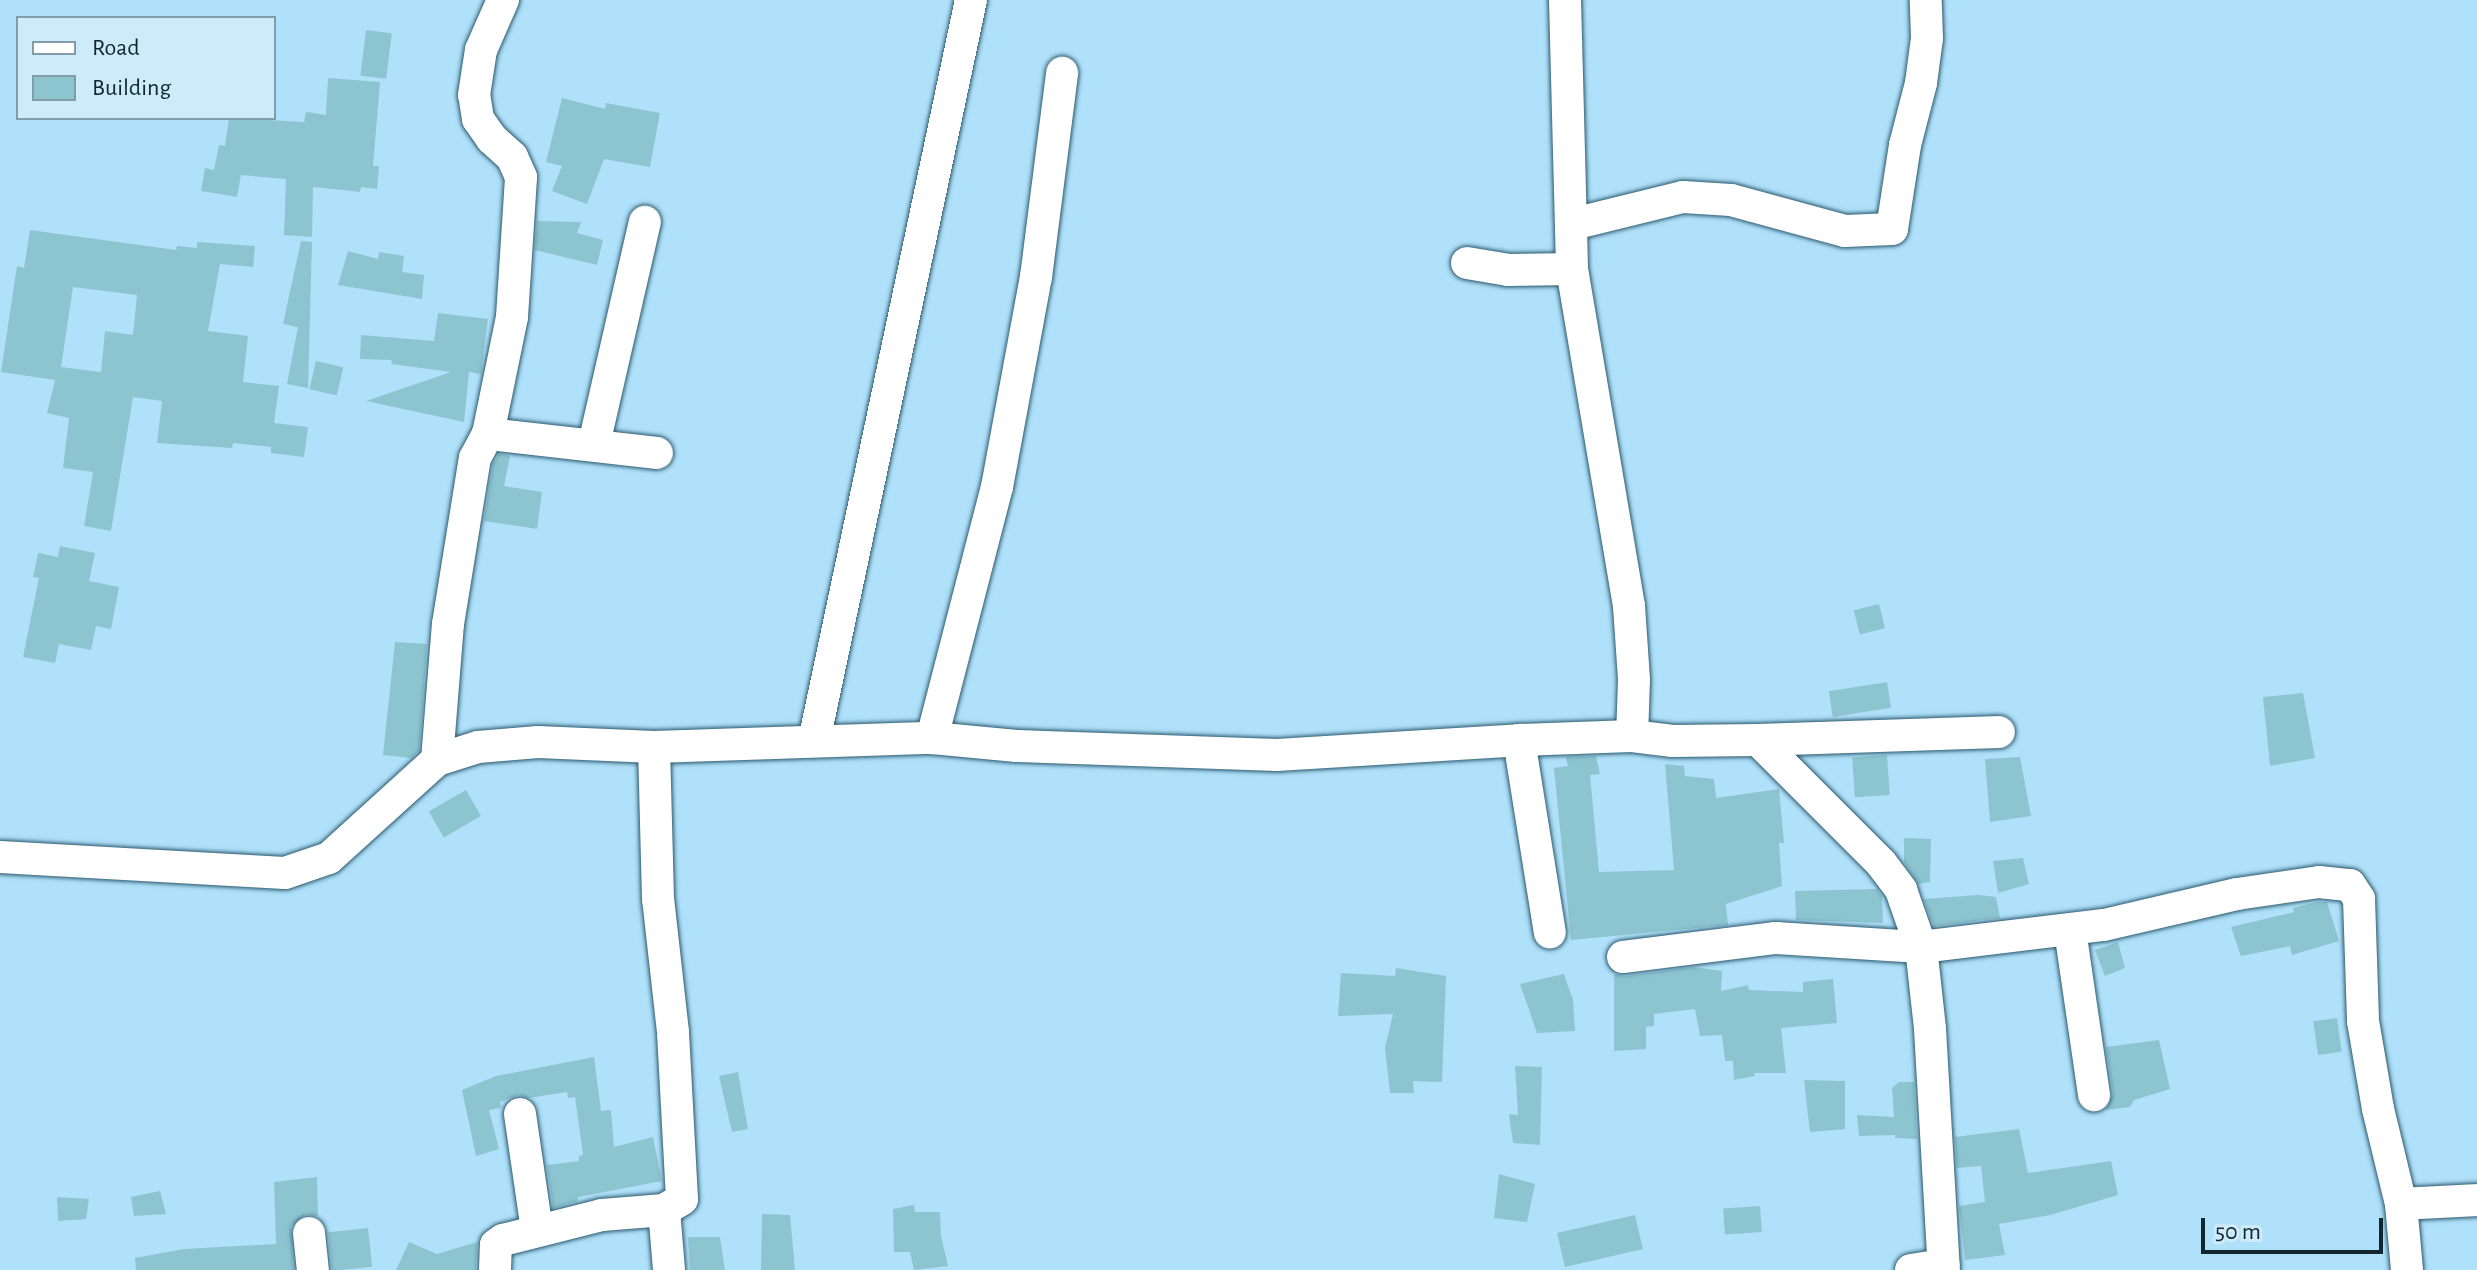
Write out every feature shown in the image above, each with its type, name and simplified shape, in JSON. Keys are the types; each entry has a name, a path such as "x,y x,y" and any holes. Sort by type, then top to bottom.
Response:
{"street":[{"path":"437,760 448,624 475,458 488,434 512,317 515,230 521,177 512,157 492,139 478,119 474,95 481,50 503,0"},
{"path":"814,741 971,0"},
{"path":"1565,0 1572,269 1629,606 1634,680 1632,736"},
{"path":"1573,224 1683,197 1731,200 1845,231 1892,229 1905,145 1921,83 1927,38 1926,0"},
{"path":"932,738 997,487 1036,277 1062,73"},
{"path":"594,444 645,222"},
{"path":"1467,263 1509,270 1572,269"},
{"path":"488,434 657,453"},
{"path":"0,857 285,873 329,858 437,760 478,747 538,742 654,747 932,738 1017,746 1277,755 1632,736 1673,741 1999,732"},
{"path":"1519,740 1550,933"},
{"path":"1758,740 1881,863 1901,890 1921,947 1930,1029 1944,1267 1911,1270"},
{"path":"495,1270 496,1245 537,1230 570,1226 602,1215 664,1210 682,1199 673,1032 658,899 654,747"},
{"path":"1623,957 1776,938 1921,947 2070,930 2237,894 2319,882 2350,885 2359,899 2363,1021 2378,1109 2401,1204 2407,1270"},
{"path":"2070,930 2094,1095"},
{"path":"520,1114 537,1230"},
{"path":"2401,1204 2477,1200"},
{"path":"664,1210 669,1270"},
{"path":"309,1233 313,1270"}],"building":[{"path":"366,30 392,33 386,79 360,76"},
{"path":"328,78 380,82 373,166 379,166 377,189 361,187 360,192 313,187 312,237 284,235 286,179 241,175 237,197 201,191 205,168 214,170 219,145 225,146 229,120 304,122 306,112 326,115"},
{"path":"562,98 605,109 606,103 660,113 650,167 604,159 587,204 552,191 562,166 546,162"},
{"path":"537,221 581,222 577,233 603,240 597,265 535,250"},
{"path":"30,230 176,250 177,246 197,248 197,242 255,246 253,267 220,264 208,331 248,336 243,382 279,386 274,423 308,427 304,457 271,453 271,447 233,443 232,448 157,443 162,401 133,397 111,531 84,526 93,472 63,468 69,418 47,413 55,380 1,372 17,266 24,268","holes":["73,287 137,295 133,335 105,331 101,372 61,367"]},
{"path":"301,241 312,242 308,388 287,384 298,327 283,324"},
{"path":"348,251 378,259 379,252 404,256 402,272 424,275 422,299 338,285"},
{"path":"438,313 488,319 481,374 469,372 464,422 366,401 451,372 391,364 392,360 360,359 361,335 434,341"},
{"path":"316,361 343,367 337,396 309,389"},
{"path":"499,454 510,456 504,486 542,492 537,529 484,521 493,464"},
{"path":"60,546 95,553 89,581 119,587 111,629 96,626 91,650 59,644 55,663 23,657 39,578 33,577 38,553 58,557"},
{"path":"1879,604 1885,628 1860,635 1854,610"},
{"path":"395,642 427,644 419,751 411,758 383,755"},
{"path":"1887,682 1891,708 1833,717 1829,691"},
{"path":"2303,693 2315,758 2270,766 2263,697"},
{"path":"1887,755 1890,795 1855,797 1852,757"},
{"path":"1596,756 1600,774 1590,775 1599,872 1674,870 1665,764 1684,766 1685,776 1714,779 1716,798 1779,789 1784,843 1779,843 1782,886 1726,904 1728,925 1571,940 1554,768 1568,766 1566,757"},
{"path":"2020,757 2031,816 1990,822 1985,759"},
{"path":"466,790 481,816 444,837 429,812"},
{"path":"1904,838 1931,839 1930,882 1919,884 1904,862"},
{"path":"2023,858 2029,884 1998,893 1993,861"},
{"path":"1877,889 1882,896 1883,923 1796,920 1795,891"},
{"path":"1978,895 1996,897 2000,918 1934,926 1924,899"},
{"path":"2327,902 2339,941 2292,955 2290,946 2241,956 2231,927 2294,912 2293,908"},
{"path":"2118,942 2125,968 2105,976 2095,950"},
{"path":"1694,967 1722,971 1721,991 1748,985 1749,990 1803,992 1803,982 1833,979 1837,1023 1781,1028 1786,1073 1754,1073 1755,1076 1734,1080 1733,1061 1725,1061 1722,1035 1700,1036 1695,1009 1654,1014 1654,1026 1646,1027 1646,1049 1614,1051 1614,974 1625,976"},
{"path":"1396,968 1446,976 1442,1082 1413,1081 1414,1093 1390,1093 1385,1048 1393,1014 1338,1016 1341,973 1395,976"},
{"path":"1564,974 1573,1000 1575,1031 1537,1033 1520,984"},
{"path":"2337,1018 2342,1052 2318,1055 2313,1021"},
{"path":"2159,1040 2170,1089 2134,1100 2130,1107 2106,1110 2113,1093 2106,1047"},
{"path":"594,1057 601,1111 611,1110 614,1147 653,1137 662,1181 578,1197 578,1201 553,1208 547,1165 579,1161 579,1156 583,1155 575,1097 568,1098 567,1092 529,1098 518,1095 500,1102 501,1108 489,1110 499,1149 476,1156 462,1090 496,1076"},
{"path":"1515,1066 1542,1067 1540,1145 1513,1143 1509,1114 1518,1115"},
{"path":"738,1072 748,1129 732,1132 719,1076"},
{"path":"1804,1080 1845,1081 1845,1129 1810,1132"},
{"path":"1899,1082 1914,1082 1917,1139 1895,1138 1895,1135 1859,1136 1857,1115 1894,1117 1892,1088"},
{"path":"2019,1129 2028,1173 2111,1161 2118,1195 2050,1215 1999,1224 2005,1255 1965,1260 1959,1206 1985,1202 1981,1166 1957,1168 1955,1137"},
{"path":"1499,1174 1535,1184 1527,1222 1494,1218"},
{"path":"317,1177 318,1216 306,1214 291,1226 294,1270 136,1270 135,1258 184,1249 276,1244 274,1182"},
{"path":"160,1191 166,1214 134,1216 131,1197"},
{"path":"57,1197 89,1199 86,1219 58,1221"},
{"path":"914,1205 915,1212 940,1212 941,1236 948,1266 914,1270 910,1252 894,1252 893,1209"},
{"path":"1760,1206 1762,1232 1725,1235 1723,1209"},
{"path":"762,1214 790,1215 795,1270 761,1270"},
{"path":"1635,1215 1643,1249 1565,1267 1557,1233"},
{"path":"368,1228 372,1267 332,1270 328,1232"},
{"path":"688,1237 720,1237 725,1270 690,1270"},
{"path":"409,1242 437,1254 477,1242 476,1270 396,1270"}]}
